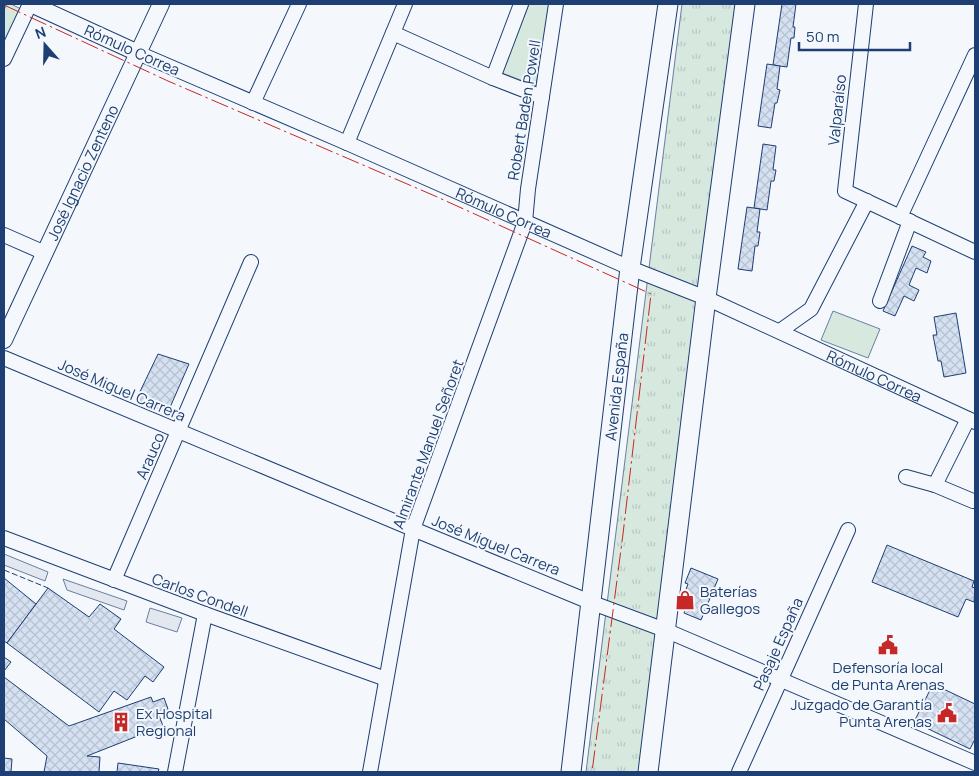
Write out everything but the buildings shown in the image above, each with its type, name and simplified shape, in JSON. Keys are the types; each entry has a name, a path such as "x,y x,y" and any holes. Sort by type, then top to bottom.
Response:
{"main road":[{"name":"Avenida España","path":"571,772 630,268 668,4"},
{"path":"648,772 706,298 745,4"}],"street":[{"name":"Rómulo Correa","path":"30,4 630,268 706,298 972,420"},
{"path":"4,59 30,4"},
{"name":"José Ignacio Zenteno","path":"4,340 161,4"},
{"path":"252,103 299,4"},
{"path":"347,143 405,4"},
{"path":"493,78 521,4"},
{"name":"Robert Baden Powell","path":"525,222 528,189 556,4"},
{"name":"Valparaíso","path":"866,4 845,191 866,201"},
{"path":"393,33 493,78 542,97"},
{"path":"880,301 905,219 975,55"},
{"path":"780,331 811,309 866,201 975,252"},
{"name":"Almirante Manuel Señoret","path":"370,772 412,529 525,222"},
{"path":"4,235 45,253"},
{"name":"Arauco","path":"114,580 251,262"},
{"name":"José Miguel Carrera","path":"4,358 412,529 590,602 666,630 975,763"},
{"path":"935,486 972,420"},
{"path":"906,477 973,501"},
{"name":"Pasaje España","path":"739,772 848,530"},
{"name":"Carlos Condell","path":"4,538 205,614 386,679"},
{"path":"175,772 205,614"}],"green space":[{"path":"7,4 21,9 4,46 4,10"},
{"path":"529,4 550,4 536,86 502,73"},
{"path":"682,4 741,4 640,772 586,772"},
{"path":"833,311 880,329 868,358 821,340"}],"shaded area":[{"path":"4,554 48,572 45,581 4,565"},
{"path":"63,579 127,601 124,610 67,590"},
{"path":"150,608 182,618 177,632 146,622"}],"fence":[{"path":"4,570 48,588"}],"power":[{"path":"4,5 168,81 435,196 651,294 623,534 592,772"}],"place":[{"name":"Baterías Gallegos","path":"685,600"},
{"name":"Defensoría local de Punta Arenas","path":"888,645"},
{"name":"Juzgado de Garantía Punta Arenas","path":"947,713"},
{"name":"Ex Hospital Regional","path":"121,722"}]}
